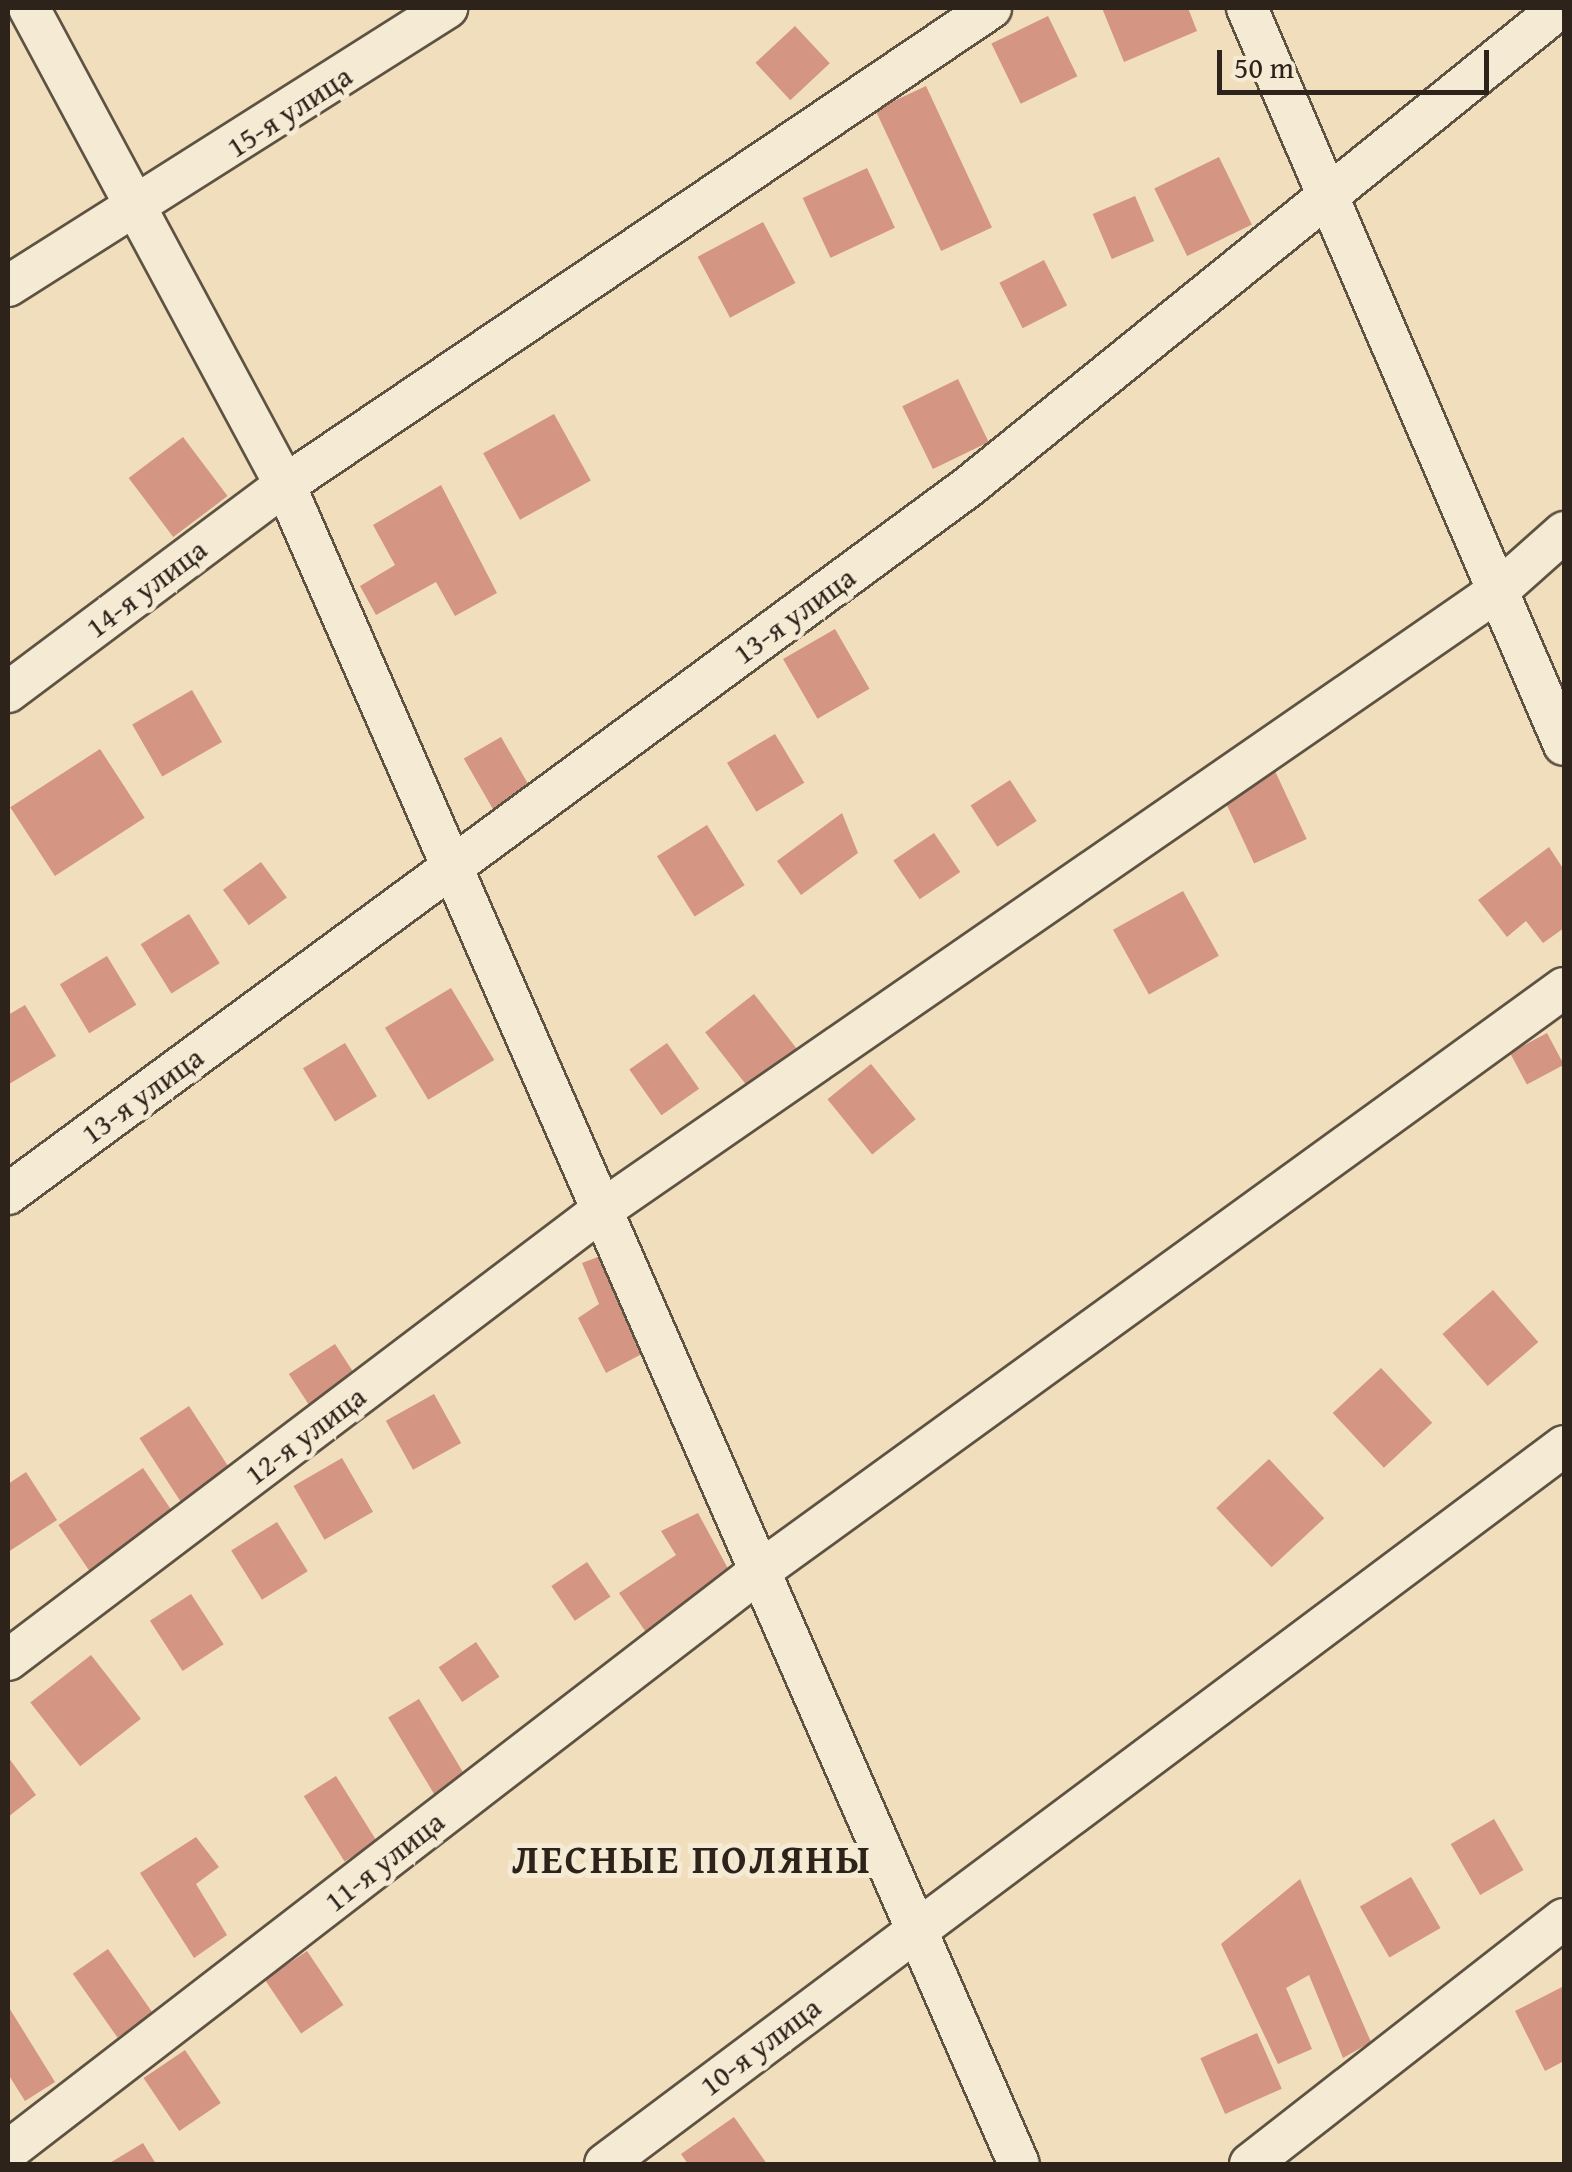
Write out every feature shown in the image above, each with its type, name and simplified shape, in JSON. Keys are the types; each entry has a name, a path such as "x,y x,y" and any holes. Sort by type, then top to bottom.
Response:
{"street":[{"path":"29,8 132,214 285,485 1019,2164"},
{"name":"15-я улица","path":"8,286 132,214 446,8"},
{"name":"14-я улица","path":"8,692 285,485 991,8"},
{"path":"1248,8 1564,746"},
{"name":"13-я улица","path":"8,1194 968,487 1330,198 1560,8"},
{"path":"1499,590 1564,532"},
{"name":"12-я улица","path":"8,1660 602,1210 1499,590"},
{"name":"11-я улица","path":"8,2151 760,1571 1564,988"},
{"name":"10-я улица","path":"605,2164 916,1926 1564,1446"},
{"path":"1250,2164 1564,1919"}],"building":[{"path":"1102,8 1188,8 1197,31 1124,62"},
{"path":"1048,16 1077,76 1021,104 991,44"},
{"path":"795,26 830,63 790,100 756,63"},
{"path":"926,86 992,227 941,251 875,110"},
{"path":"1219,157 1252,224 1187,256 1154,189"},
{"path":"867,168 895,228 831,258 803,198"},
{"path":"1135,196 1154,241 1112,259 1093,214"},
{"path":"763,222 795,283 730,318 698,257"},
{"path":"1044,260 1067,305 1023,328 999,283"},
{"path":"958,379 989,442 933,469 902,406"},
{"path":"554,414 591,480 520,520 483,453"},
{"path":"183,437 228,496 173,537 129,478"},
{"path":"441,485 497,593 455,616 436,582 376,615 360,586 395,565 373,525"},
{"path":"835,629 870,689 818,719 783,659"},
{"path":"192,690 222,742 162,776 132,724"},
{"path":"775,734 804,783 756,812 727,763"},
{"path":"501,737 533,792 496,814 464,758"},
{"path":"100,749 145,818 55,876 10,807"},
{"path":"1275,771 1307,839 1254,863 1222,796"},
{"path":"1010,780 1037,821 997,847 971,806"},
{"path":"842,813 858,853 801,895 777,861"},
{"path":"707,825 745,885 695,916 657,856"},
{"path":"934,833 960,872 920,899 893,860"},
{"path":"1549,847 1564,870 1564,928 1543,943 1526,921 1507,937 1478,900"},
{"path":"261,862 287,898 249,925 223,890"},
{"path":"1183,891 1219,956 1149,995 1113,930"},
{"path":"189,914 220,963 171,993 141,944"},
{"path":"107,956 136,1005 89,1033 60,984"},
{"path":"451,988 494,1060 428,1100 385,1028"},
{"path":"754,994 802,1055 753,1094 705,1032"},
{"path":"25,1005 56,1056 9,1084 8,1015"},
{"path":"1547,1033 1564,1065 1527,1085 1510,1053"},
{"path":"345,1043 377,1096 335,1121 303,1068"},
{"path":"667,1043 699,1089 661,1115 629,1069"},
{"path":"871,1064 916,1119 872,1154 827,1099"},
{"path":"611,1252 651,1349 606,1373 578,1318 599,1304 582,1263"},
{"path":"1493,1290 1538,1342 1488,1386 1442,1334"},
{"path":"335,1344 360,1383 314,1413 289,1374"},
{"path":"1381,1368 1432,1423 1384,1468 1333,1413"},
{"path":"434,1394 461,1443 413,1470 386,1421"},
{"path":"189,1406 234,1475 184,1507 140,1438"},
{"path":"342,1458 373,1512 325,1540 294,1486"},
{"path":"1269,1459 1324,1518 1272,1567 1216,1508"},
{"path":"143,1468 177,1518 92,1575 58,1525"},
{"path":"26,1472 57,1520 8,1552 8,1484"},
{"path":"698,1513 732,1576 650,1638 619,1593 676,1555 661,1531"},
{"path":"277,1522 308,1571 262,1600 231,1551"},
{"path":"587,1562 610,1597 575,1621 551,1586"},
{"path":"191,1594 224,1644 183,1671 150,1621"},
{"path":"476,1642 499,1677 462,1702 439,1667"},
{"path":"91,1655 141,1719 80,1766 30,1702"},
{"path":"419,1699 466,1777 435,1796 388,1718"},
{"path":"8,1757 36,1795 8,1817"},
{"path":"336,1776 377,1841 345,1861 304,1796"},
{"path":"1494,1819 1524,1870 1480,1895 1451,1844"},
{"path":"196,1837 219,1867 196,1884 227,1935 194,1958 140,1873"},
{"path":"1411,1877 1440,1928 1389,1958 1360,1907"},
{"path":"1300,1879 1371,2042 1343,2058 1309,1975 1286,1988 1312,2049 1278,2064 1221,1944"},
{"path":"108,1949 153,2013 118,2038 73,1974"},
{"path":"307,1951 343,2005 301,2033 265,1980"},
{"path":"1564,1986 1564,2061 1545,2071 1515,2011"},
{"path":"8,2006 55,2082 25,2101 8,2074"},
{"path":"1257,2033 1282,2089 1225,2114 1200,2058"},
{"path":"185,2050 221,2103 179,2131 144,2078"},
{"path":"734,2117 767,2164 688,2164 681,2154"},
{"path":"143,2143 156,2164 108,2164"}],"district":[{"name":"ЛЕСНЫЕ ПОЛЯНЫ","path":"692,1859"}]}
